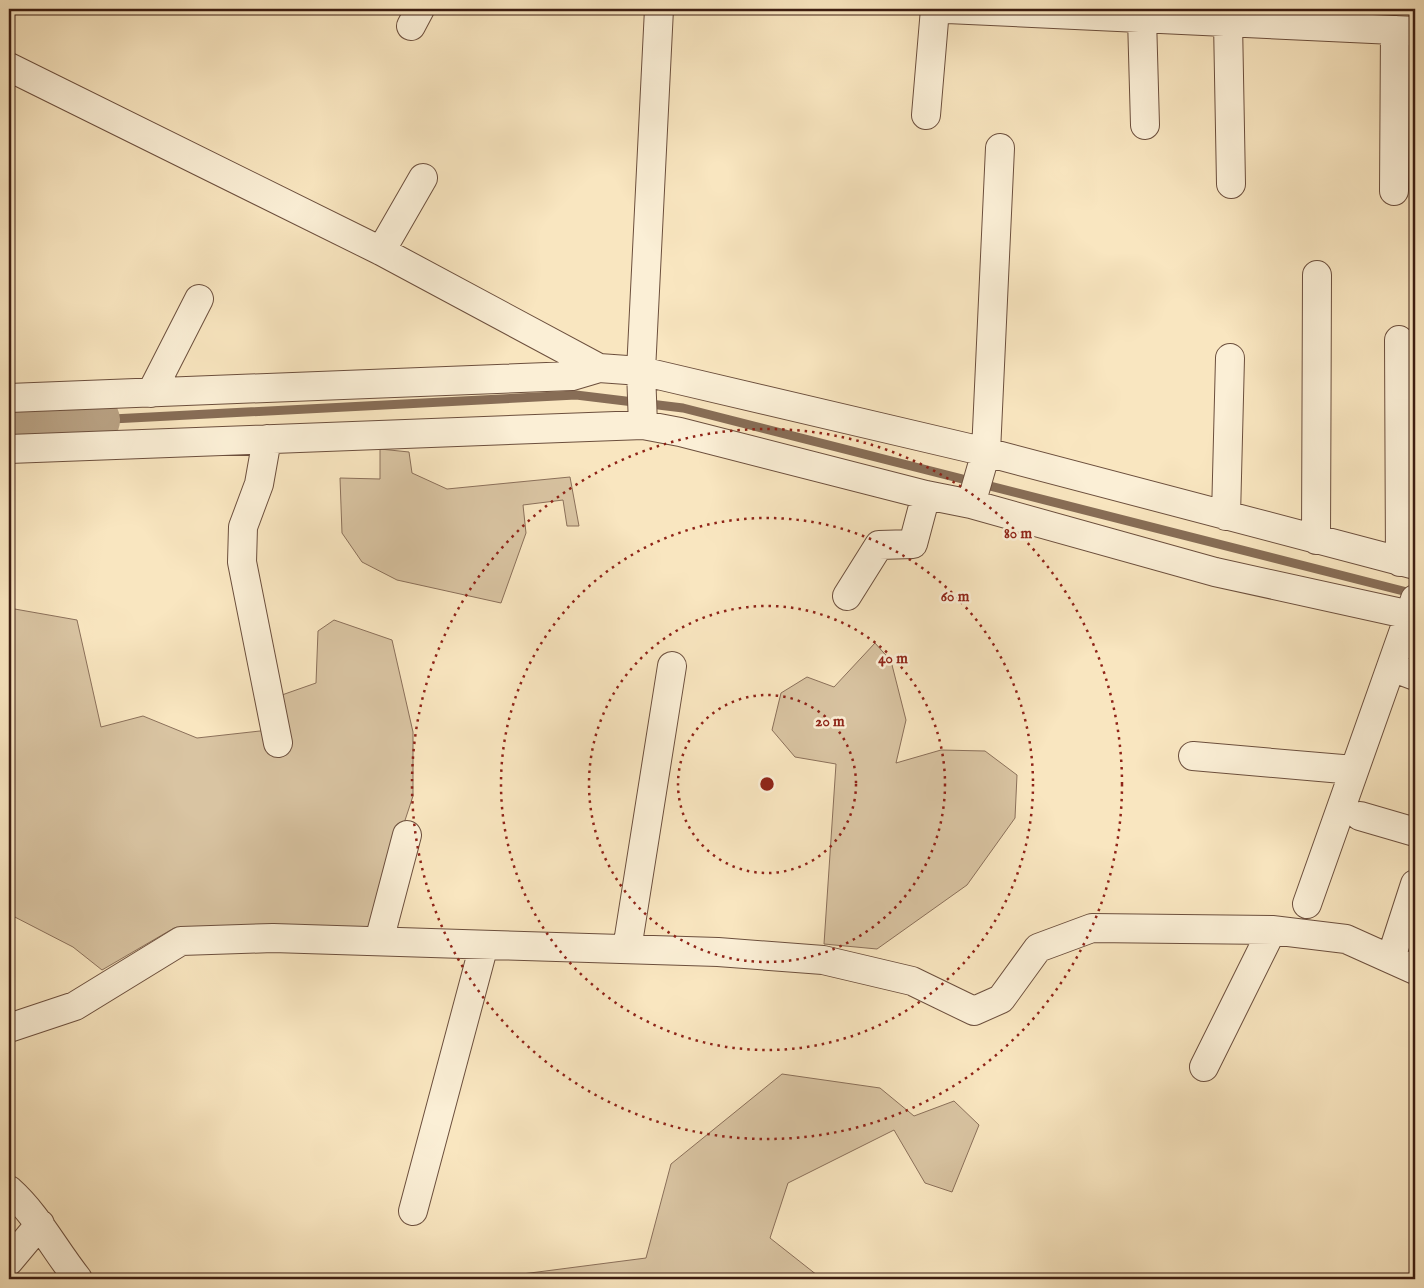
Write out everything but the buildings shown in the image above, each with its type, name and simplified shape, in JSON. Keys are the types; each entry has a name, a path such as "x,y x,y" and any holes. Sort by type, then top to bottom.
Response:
{"street":[{"path":"643,426 641,375 659,9"},
{"path":"926,115 935,9"},
{"path":"947,9 1405,31 1394,191"},
{"path":"1142,18 1145,125"},
{"path":"1228,22 1231,184"},
{"path":"9,66 381,251 599,368 641,375 986,452 1408,564 1399,340"},
{"path":"971,504 986,452 1000,148"},
{"path":"381,251 424,178"},
{"path":"1316,540 1317,275"},
{"path":"151,393 199,299"},
{"path":"1226,516 1230,358"},
{"path":"9,398 572,376 599,368"},
{"path":"9,449 643,426 680,432 926,495 971,504 1216,572 1413,610 1403,672 1354,770 1307,904"},
{"path":"267,439 259,484 243,527 242,562 278,743"},
{"path":"847,596 879,545 913,544 926,495"},
{"path":"627,949 672,666"},
{"path":"1193,756 1354,770"},
{"path":"1360,816 1415,832"},
{"path":"379,941 407,835"},
{"path":"1391,958 1415,884"},
{"path":"9,1028 75,1006 181,940 272,938 379,941 718,952 823,960 912,981 974,1011 1001,999 1038,948 1092,928 1272,930 1346,939 1415,970"},
{"path":"1204,1067 1272,930"},
{"path":"413,1211 484,945"},
{"path":"9,1190 40,1224 78,1279"},
{"path":"9,1261 40,1224"}],"shaded area":[{"path":"380,449 409,452 412,473 447,489 570,477 579,526 567,526 563,500 523,505 526,533 501,603 397,580 362,562 342,533 340,478 380,479"},
{"path":"9,608 77,620 101,727 143,716 197,738 287,728 279,696 316,683 318,631 334,620 392,640 413,732 413,796 369,930 174,928 102,970 73,947 9,914"},
{"path":"875,643 891,661 906,720 896,763 941,750 985,751 1017,775 1015,818 967,885 877,949 824,944 836,764 795,757 772,730 781,693 807,677 834,687"},
{"path":"782,1074 880,1088 914,1116 954,1101 979,1125 952,1192 925,1183 894,1130 788,1183 770,1238 822,1279 495,1279 646,1258 671,1164"}],"waterway":[{"path":"93,420 576,395 683,408 1415,594"},
{"path":"9,424 93,420"}]}
